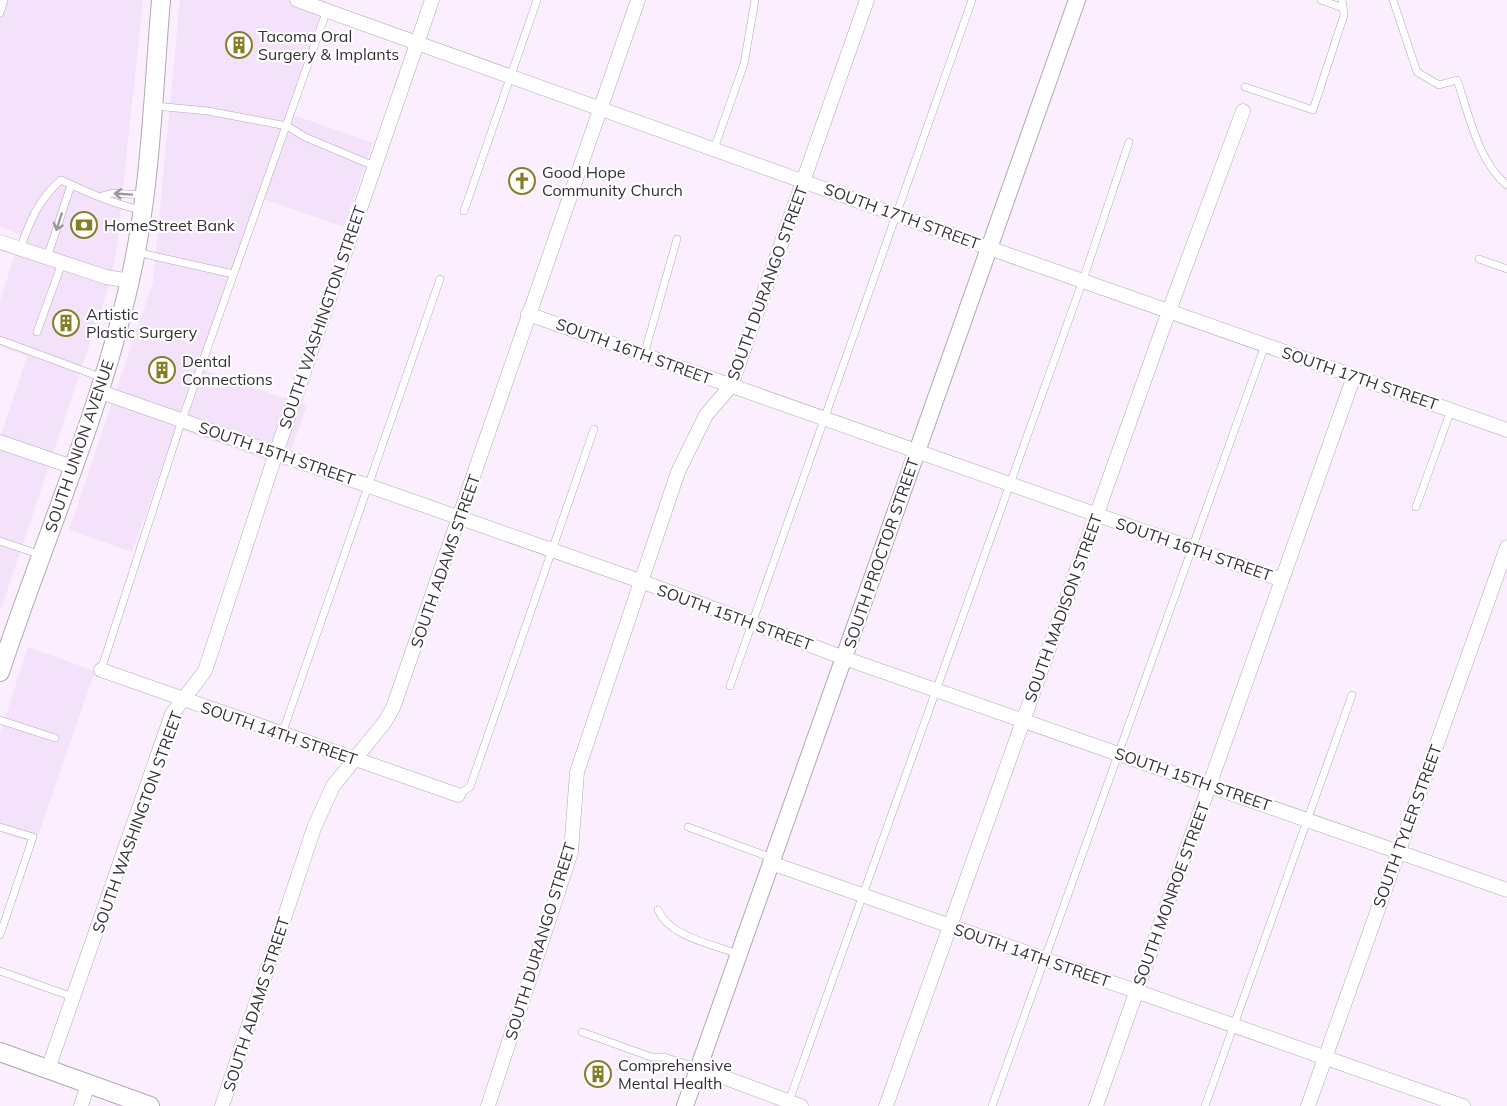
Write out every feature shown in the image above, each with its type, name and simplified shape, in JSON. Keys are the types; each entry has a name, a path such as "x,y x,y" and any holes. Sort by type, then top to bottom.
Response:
{"main road":[{"name":"SOUTH UNION AVENUE","path":"0,672 4,646 73,467 130,281 143,203 161,0"},
{"path":"0,1052 150,1106"}],"street":[{"name":"SOUTH 17TH STREET","path":"297,0 989,248 1507,430"},
{"name":"SOUTH WASHINGTON STREET","path":"48,1069 172,714 205,671 276,453 432,0"},
{"name":"SOUTH ADAMS STREET","path":"222,1106 314,828 333,786 393,708 461,518 528,314 638,0"},
{"name":"SOUTH DURANGO STREET","path":"488,1106 571,852 577,772 643,582 678,472 706,415 731,386 867,0"},
{"name":"SOUTH PROCTOR STREET","path":"685,1106 1077,0"},
{"name":"SOUTH MADISON STREET","path":"886,1106 1169,311 1243,111"},
{"path":"0,242 105,278 130,281"},
{"name":"SOUTH 16TH STREET","path":"528,314 916,453 1282,580"},
{"name":"SOUTH MONROE STREET","path":"1096,1106 1354,376"},
{"name":"SOUTH 15TH STREET","path":"100,384 182,420 643,582 844,658 1507,890"},
{"path":"0,442 73,467"},
{"name":"SOUTH TYLER STREET","path":"1308,1106 1507,547"},
{"name":"SOUTH 14TH STREET","path":"101,670 458,795"},
{"name":"SOUTH 14TH STREET","path":"771,860 863,896 1463,1106"},
{"path":"699,1068 792,1104"},
{"path":"81,1106 88,1084"}],"lane":[{"path":"0,13 4,0"},
{"path":"464,211 537,0"},
{"path":"714,149 744,64 755,0"},
{"path":"730,686 972,0"},
{"path":"1245,87 1313,110 1344,15 1342,4 1321,0"},
{"path":"1393,0 1417,72 1439,85 1457,80 1483,152 1498,178 1507,185"},
{"path":"101,670 182,420 327,10"},
{"path":"152,105 208,111 286,126 305,137 374,166"},
{"path":"792,1104 936,689 1083,280 1129,142"},
{"path":"20,249 34,210 47,192 61,180 102,196 112,203 143,203"},
{"path":"47,258 71,185"},
{"path":"102,196 112,193 143,203"},
{"path":"644,355 677,239"},
{"path":"136,252 232,274"},
{"path":"1479,259 1507,270"},
{"path":"37,332 62,263"},
{"path":"282,734 440,279"},
{"path":"0,340 100,384"},
{"path":"992,1106 1265,345"},
{"path":"1416,507 1451,410"},
{"path":"458,795 470,787 594,429"},
{"path":"0,541 41,555"},
{"path":"1205,1106 1352,695"},
{"path":"0,720 55,738"},
{"path":"0,827 33,837 0,934"},
{"path":"688,827 771,860"},
{"path":"658,910 662,920 674,930 738,954"},
{"path":"0,971 73,997"},
{"path":"582,1032 651,1057 664,1057 699,1068"}],"shaded area":[{"path":"0,0 143,0 116,254 107,292 0,612 0,438 27,356 0,347 0,301 21,235 0,226"},
{"path":"180,0 327,0 288,113 373,143 344,227 258,197 198,368 307,406 285,467 176,428 132,552 69,530 153,282"},
{"path":"28,647 95,671 35,844 0,832 0,733"}],"place":[{"name":"Tacoma Oral Surgery & Implants","path":"239,45"},
{"name":"Good Hope Community Church","path":"522,181"},
{"name":"HomeStreet Bank","path":"84,225"},
{"name":"Artistic Plastic Surgery","path":"66,323"},
{"name":"Dental Connections","path":"162,370"},
{"name":"Comprehensive Mental Health","path":"598,1074"}]}
